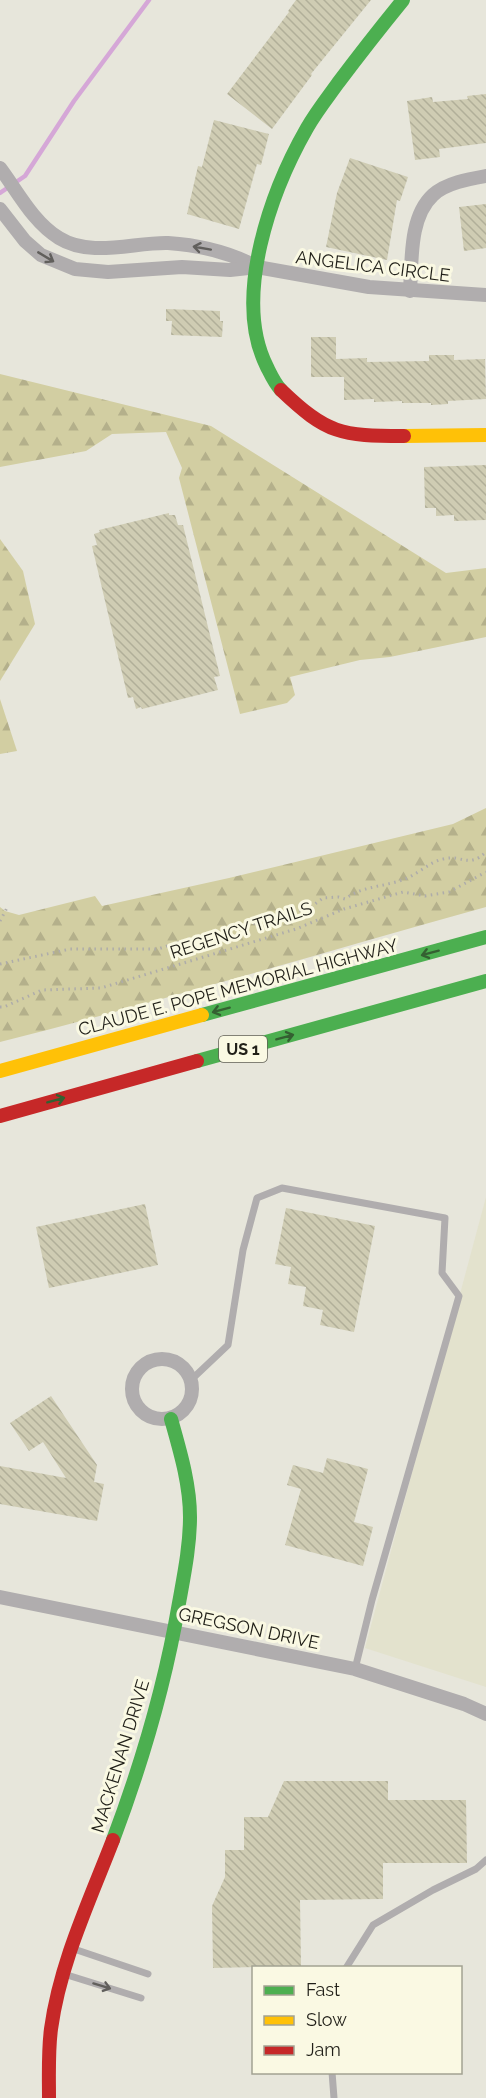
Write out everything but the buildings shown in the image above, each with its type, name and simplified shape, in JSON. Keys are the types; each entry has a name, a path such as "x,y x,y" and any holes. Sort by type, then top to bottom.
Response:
{"main road":[{"path":"403,0 353,63 306,129 285,173 268,219 257,267 253,320 256,339 266,368 283,395 325,426 356,436 486,435"},
{"name":"CLAUDE E. POPE MEMORIAL HIGHWAY","path":"0,1071 486,937"},
{"name":"US 1","path":"0,1116 486,981"},
{"name":"MACKENAN DRIVE","path":"49,2098 51,2029 62,1973 70,1947 129,1798 148,1740 175,1631 190,1516 184,1467 171,1419"}],"street":[{"name":"ANGELICA CIRCLE","path":"0,168 26,207 60,239 78,246 101,248 167,243 201,247 234,255 257,267 329,281 410,291 486,295"},
{"path":"410,291 415,234 418,218 425,205 434,194 452,185 486,176"},
{"name":"ANGELICA CIRCLE","path":"3,212 25,241 41,255 75,269 108,272 172,267 230,270 257,267"},
{"path":"153,1360 172,1360 187,1372 191,1380 193,1390 187,1408 171,1419 160,1420 150,1417 141,1412 135,1403 132,1393 136,1373 153,1360"},
{"name":"GREGSON DRIVE","path":"0,1597 356,1669 464,1704 486,1714"}],"lane":[{"path":"191,1380 228,1345 243,1250 257,1198 282,1188 445,1218 442,1273 459,1296 372,1600 356,1669"},
{"path":"347,1966 373,1925 433,1890 476,1869 486,1860"},
{"path":"70,1947 148,1974"},
{"path":"62,1973 141,1998"},
{"path":"332,2074 334,2098"}],"path":[{"name":"REGENCY TRAILS","path":"0,964 70,949 158,949 192,938 284,916 311,907 323,898 345,899 357,891 404,880 442,859 451,858 464,862 478,860 486,852"},
{"name":"REGENCY TRAILS","path":"0,1007 42,990 101,988 296,929 344,909 402,892 425,896 449,892 486,872"},
{"path":"0,921 8,906"}],"shaded area":[{"path":"486,1197 486,1687 365,1648"}],"green space":[{"path":"0,374 211,426 446,573 486,568 486,637 390,657 360,660 290,677 295,695 287,703 240,714 179,478 182,468 166,432 112,434 86,451 0,467"},
{"path":"0,539 23,571 35,624 0,681"},
{"path":"0,699 17,751 0,754"},
{"path":"486,808 486,907 0,1042 0,907 19,915 95,896 102,906 453,824"}],"waterway":[{"path":"0,193 25,176 74,101 149,0"}],"traffic: fast":[{"path":"281,390 267,367 257,340 253,309 260,245 269,213 281,182 311,122 403,0"},
{"path":"202,1015 486,937"},
{"path":"197,1061 486,981"},
{"path":"113,1840 134,1782 160,1694 186,1560 190,1505 184,1468 171,1419"}],"traffic: slow":[{"path":"404,436 486,435"},
{"path":"0,1071 202,1015"}],"traffic: jam":[{"path":"281,390 311,416 336,430 365,435 404,436"},
{"path":"0,1116 197,1061"},
{"path":"49,2098 50,2038 55,2004 76,1933 113,1840"}]}
